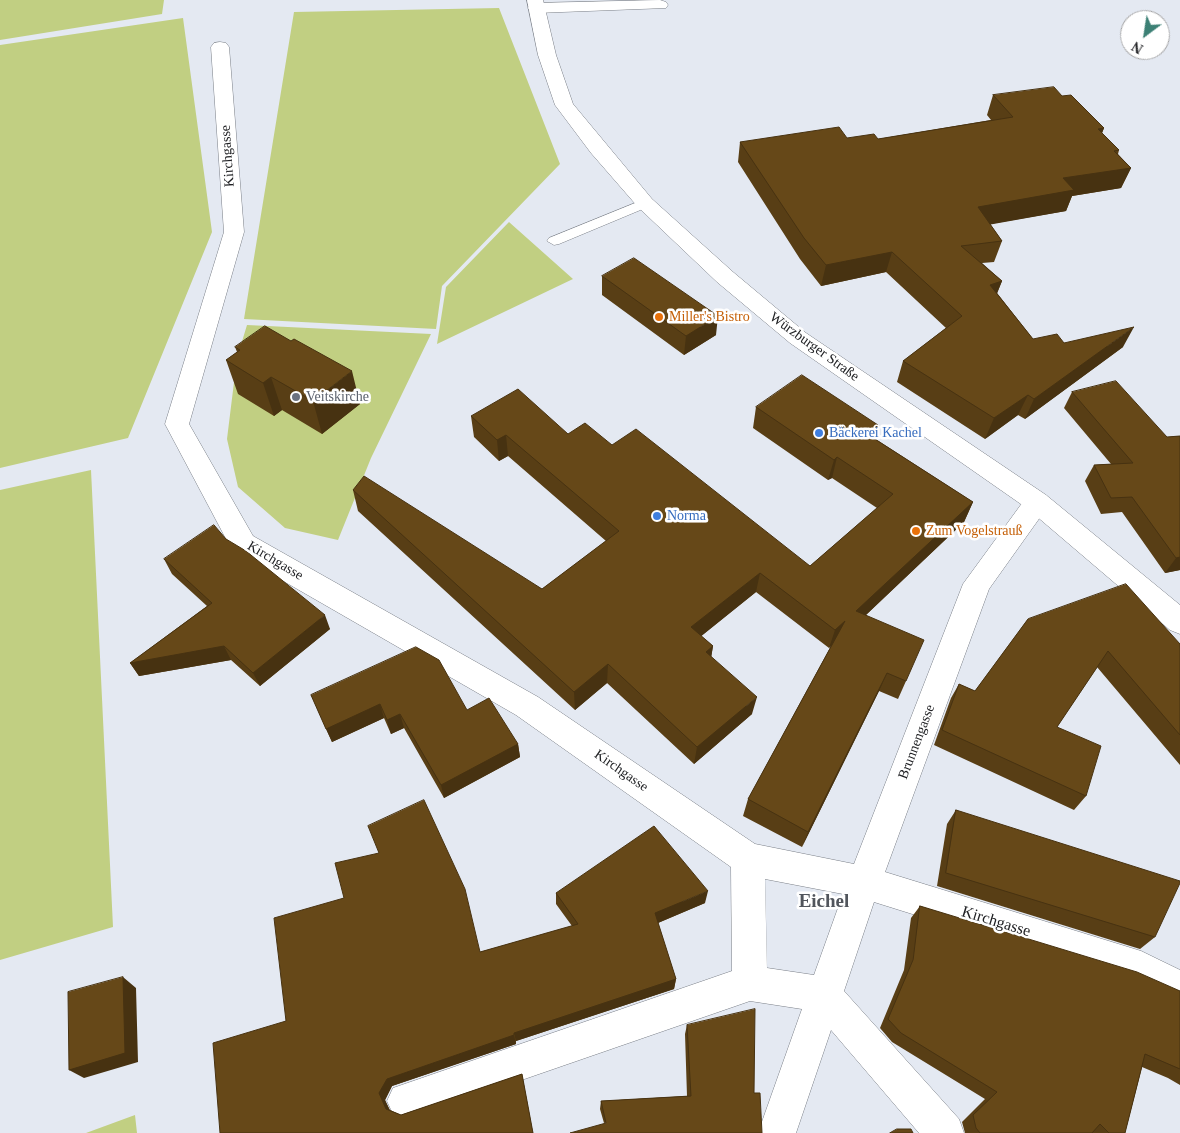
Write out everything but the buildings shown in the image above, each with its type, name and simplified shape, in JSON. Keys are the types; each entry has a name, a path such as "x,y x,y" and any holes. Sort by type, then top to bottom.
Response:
{"street":[{"path":"536,4 660,5"},
{"name":"Würzburger Straße","path":"536,4 547,55 564,105 598,149 645,203 725,277 798,338 1037,502 1180,622"},
{"name":"Kirchgasse","path":"220,47 234,232 177,424 244,544 527,706 748,859 864,882 1128,964 1180,989"},
{"name":"Brunnengasse","path":"777,1133 864,882 977,584 1037,502"},
{"path":"748,859 750,983"},
{"path":"406,1101 750,983 824,996 945,1133"}],"lane":[{"path":"554,241 645,203"}],"green space":[{"path":"0,0 164,0 162,14 0,40"},
{"path":"499,8 560,164 442,286 436,329 244,319 294,12"},
{"path":"183,18 212,232 128,438 0,468 0,45"},
{"path":"509,222 573,279 437,344 446,287"},
{"path":"247,325 431,334 371,458 338,540 285,528 238,487 227,439 237,358"},
{"path":"91,470 113,927 0,960 0,490"},
{"path":"135,1115 137,1133 86,1133"}],"place":[{"name":"Miller's Bistro","path":"659,317"},
{"name":"Veitskirche","path":"296,397"},
{"name":"Bäckerei Kachel","path":"819,433"},
{"name":"Norma","path":"657,516"},
{"name":"Zum Vogelstrauß","path":"916,531"}],"district":[{"name":"Eichel","path":"824,902"}]}
